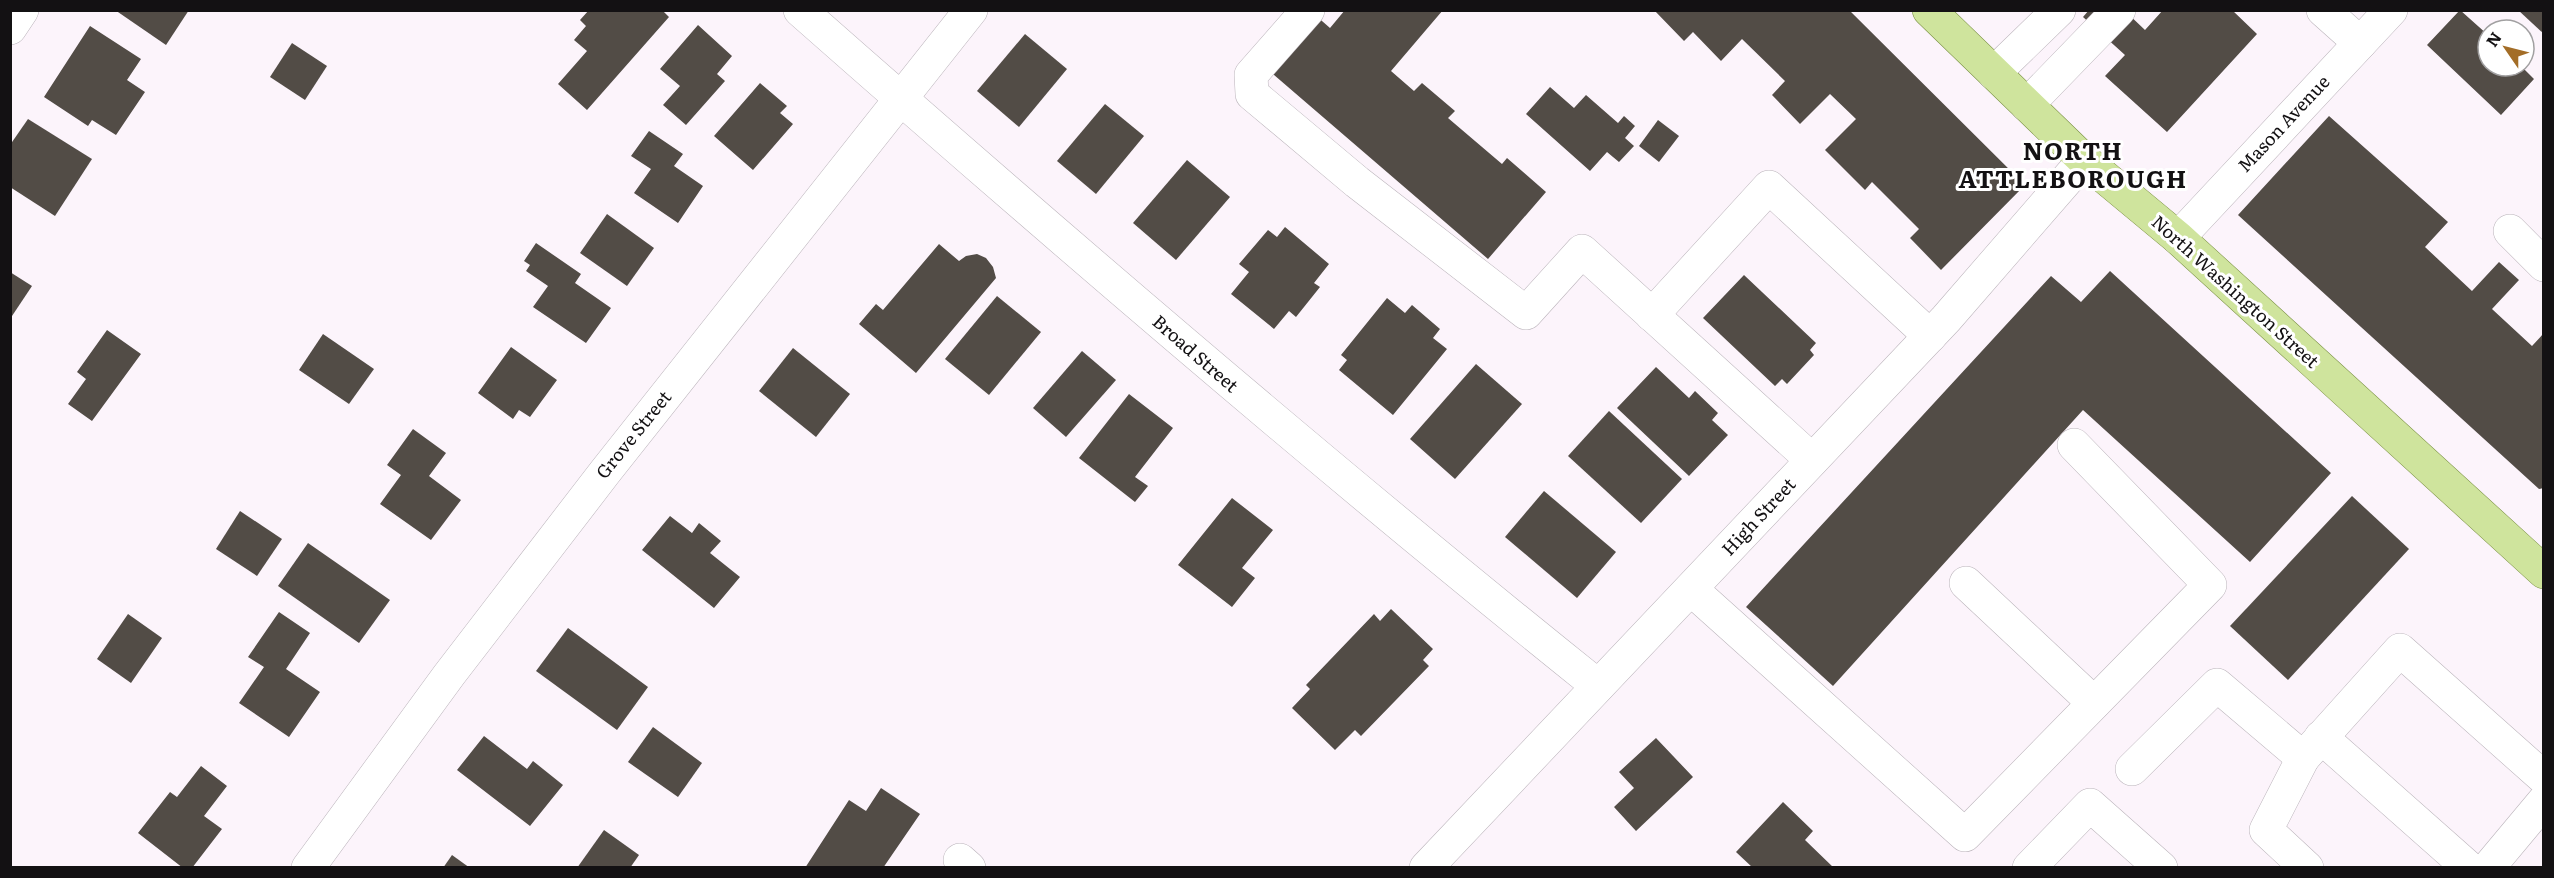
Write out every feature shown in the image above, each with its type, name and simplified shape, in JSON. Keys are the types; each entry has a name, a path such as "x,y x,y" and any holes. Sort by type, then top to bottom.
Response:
{"main road":[{"name":"North Washington Street","path":"1929,10 2084,160 2178,238 2540,563"}],"street":[{"path":"10,28 22,10"},
{"name":"Broad Street","path":"800,10 1230,384 1426,549 1598,686"},
{"name":"Grove Street","path":"308,867 449,675 604,472 971,10"},
{"path":"1308,10 1251,75 1252,94 1357,182 1526,313 1582,251 1812,460"},
{"path":"1994,74 2059,10"},
{"path":"2027,105 2119,10"},
{"path":"2323,10 2360,44"},
{"name":"Mason Avenue","path":"2178,238 2391,10"},
{"name":"High Street","path":"1426,867 1930,336 2084,160"},
{"path":"1652,315 1768,187 1930,336"},
{"path":"2510,231 2544,265"},
{"path":"1691,589 1965,835 2210,585 2074,446"},
{"path":"1966,583 2094,703"},
{"path":"2307,867 2266,831 2312,748 2400,650 2544,778"},
{"path":"2132,769 2217,685 2312,748 2469,867"},
{"path":"2488,867 2544,801"},
{"path":"2029,867 2090,805 2161,867"}],"building":[{"path":"115,10 189,10 166,45"},
{"path":"589,10 662,10 669,17 587,110 558,84 587,51 574,40 586,26 580,20"},
{"path":"1345,10 1443,10 1391,71 1414,91 1422,83 1455,111 1448,118 1502,164 1507,158 1546,192 1488,259 1267,69 1314,14 1330,28"},
{"path":"1654,10 1849,10 2025,185 1941,270 1910,238 1919,229 1872,182 1865,190 1825,150 1856,119 1830,94 1800,124 1772,95 1785,81 1742,39 1721,61 1693,32 1684,41"},
{"path":"2089,10 2124,10 2145,30 2163,10 2232,10 2257,34 2167,132 2105,76 2125,55 2083,17"},
{"path":"2460,10 2476,24 2476,78 2534,79 2501,115 2427,45"},
{"path":"2518,10 2544,10 2544,34 2536,27 2536,18 2527,18"},
{"path":"698,25 732,56 717,74 725,81 686,125 663,105 680,86 660,69"},
{"path":"90,26 141,59 127,80 145,92 116,135 92,120 88,126 44,97"},
{"path":"1025,34 1067,69 1019,127 977,91"},
{"path":"292,43 327,66 305,100 270,77"},
{"path":"760,83 787,106 780,113 793,124 753,170 714,136"},
{"path":"1550,87 1574,108 1586,95 1618,123 1624,116 1635,126 1625,138 1634,146 1619,162 1607,152 1590,171 1526,114"},
{"path":"1105,104 1144,136 1096,194 1057,161"},
{"path":"2329,116 2448,222 2425,247 2472,291 2499,262 2519,280 2492,309 2532,346 2544,333 2544,488 2539,489 2238,215"},
{"path":"28,119 92,159 55,216 10,187 10,145"},
{"path":"1658,120 1679,136 1659,162 1639,146"},
{"path":"649,131 683,154 674,166 703,186 678,223 634,193 651,169 631,156"},
{"path":"1187,160 1230,197 1176,260 1133,223"},
{"path":"607,214 654,248 627,286 580,253"},
{"path":"1285,227 1329,264 1314,283 1320,287 1296,317 1289,311 1274,329 1231,294 1249,272 1239,264 1268,230 1277,237"},
{"path":"536,243 581,274 575,283 611,308 586,343 533,307 548,286 526,271 530,265 524,261"},
{"path":"939,244 959,261 966,256 977,254 986,258 993,267 996,278 916,373 859,324 876,304 883,310"},
{"path":"2110,271 2331,473 2250,562 2083,410 1833,686 1746,607 2051,276 2081,302"},
{"path":"10,272 32,286 10,319"},
{"path":"1744,275 1816,343 1810,350 1814,355 1787,384 1782,379 1775,386 1703,318"},
{"path":"997,296 1041,332 989,395 945,359"},
{"path":"1387,298 1405,313 1412,305 1440,329 1433,338 1447,349 1393,415 1339,370 1347,360 1341,355"},
{"path":"107,330 141,354 92,421 68,404 86,379 77,372"},
{"path":"323,334 374,369 349,404 299,370"},
{"path":"511,347 557,380 530,417 519,410 513,419 478,393"},
{"path":"793,348 850,394 816,437 759,391"},
{"path":"1082,351 1116,380 1066,437 1033,408"},
{"path":"1476,364 1522,404 1455,479 1410,439"},
{"path":"1656,367 1689,398 1695,391 1718,413 1712,420 1728,435 1689,476 1617,408"},
{"path":"1129,394 1173,428 1135,477 1148,486 1135,502 1079,458"},
{"path":"1609,411 1682,479 1641,523 1568,456"},
{"path":"413,429 446,453 429,476 461,500 431,540 380,504 401,475 387,465"},
{"path":"1544,491 1616,552 1577,598 1505,537"},
{"path":"2352,496 2409,549 2288,680 2230,626"},
{"path":"1232,498 1273,530 1242,568 1255,578 1232,607 1178,565"},
{"path":"240,511 282,539 257,576 216,549"},
{"path":"670,516 692,533 699,523 721,541 710,553 740,577 714,608 642,550"},
{"path":"308,543 390,600 359,643 278,586"},
{"path":"1391,609 1433,649 1423,660 1429,666 1361,736 1355,730 1335,750 1292,708 1310,689 1306,685 1374,614 1380,621"},
{"path":"279,612 310,633 286,669 320,692 289,737 239,703 264,667 248,657"},
{"path":"128,614 162,638 131,683 97,659"},
{"path":"568,628 648,687 617,730 536,671"},
{"path":"653,727 702,763 678,797 628,762"},
{"path":"484,736 527,769 533,761 563,785 530,826 457,770"},
{"path":"1656,738 1693,777 1636,831 1614,807 1634,788 1619,772"},
{"path":"201,766 227,786 204,816 222,829 192,868 183,868 138,833 170,792 177,797"},
{"path":"881,788 920,814 883,868 805,868 849,800 866,811"},
{"path":"1783,802 1813,831 1805,840 1834,868 1753,868 1736,852"},
{"path":"604,830 639,855 630,868 577,868"},
{"path":"452,855 470,868 443,868"}],"district":[{"name":"NORTH ATTLEBOROUGH","path":"2073,166"}]}
